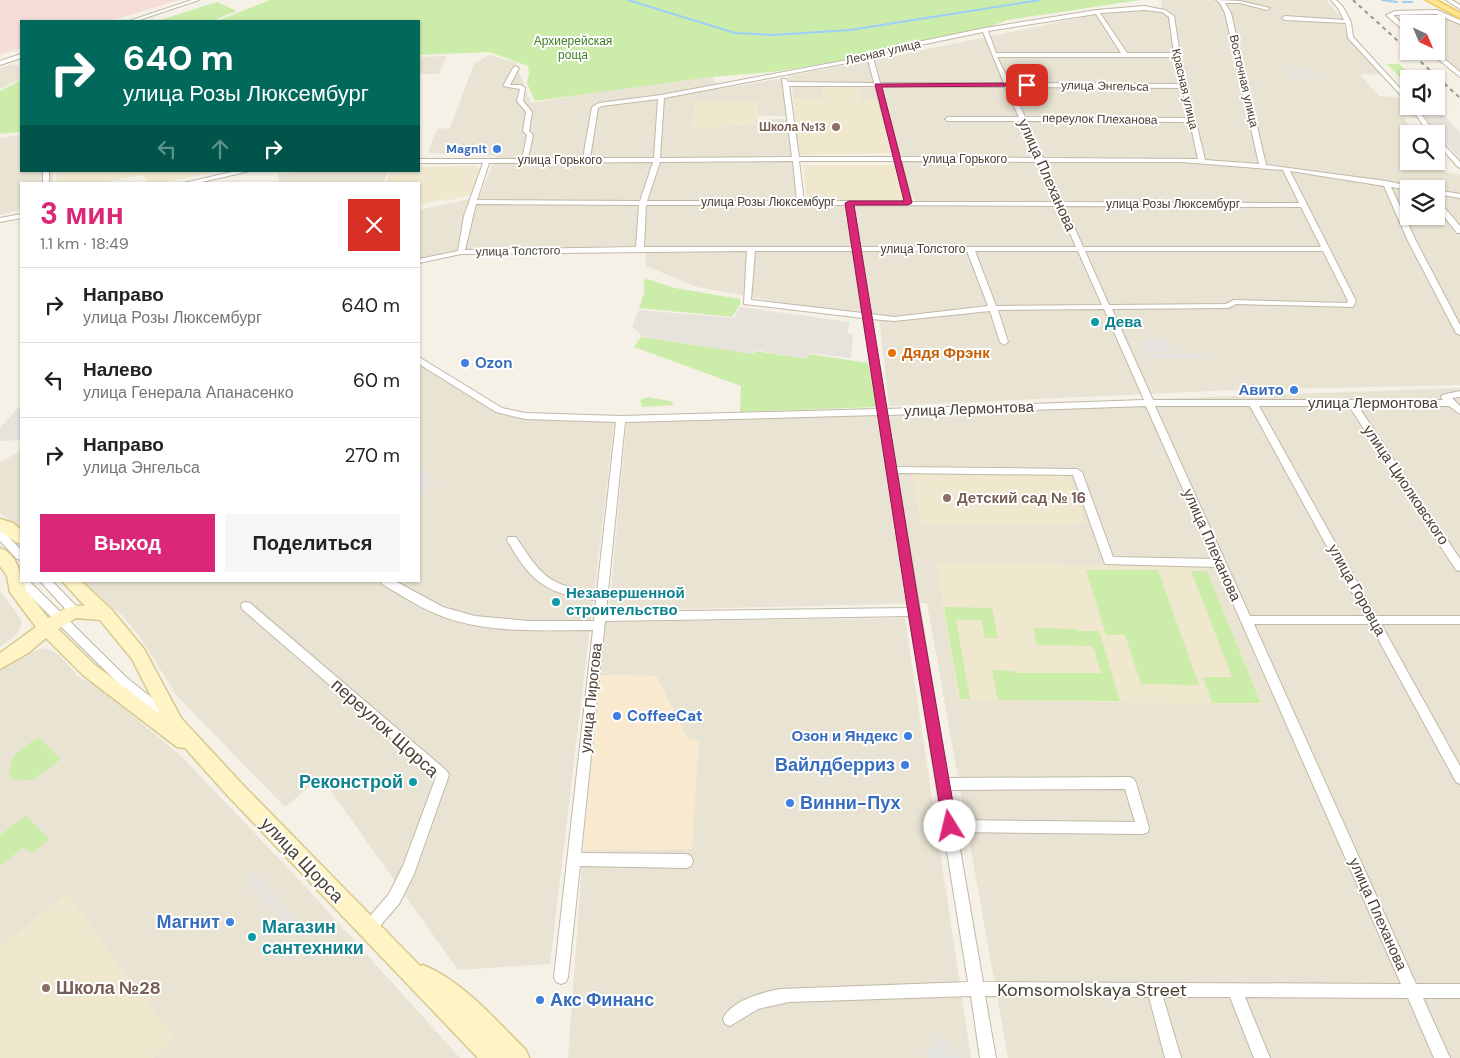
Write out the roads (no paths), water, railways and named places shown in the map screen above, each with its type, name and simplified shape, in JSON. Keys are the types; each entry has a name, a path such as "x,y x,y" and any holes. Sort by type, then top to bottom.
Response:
{"main road":[{"path":"1430,0 1460,16"},
{"path":"0,525 8,527 20,537"},
{"name":"улица Щорса","path":"0,554 19,579"},
{"path":"19,579 18,592 46,628 89,670 204,755"},
{"name":"улица Щорса","path":"71,582 105,614 138,654 175,724 368,929 494,1058"},
{"path":"0,662 67,615 105,614"},
{"path":"0,652 30,633 46,628"},
{"path":"401,961 452,995 518,1058"}],"street":[{"path":"135,20 197,0"},
{"path":"1333,0 1340,7 1348,22 1350,37 1400,92"},
{"path":"1448,0 1460,7"},
{"path":"1220,1 1240,2 1268,8"},
{"name":"Восточная улица","path":"1220,1 1228,13 1263,166"},
{"name":"Лесная улица","path":"586,160 595,107 601,104 661,97 870,57 884,51 985,30 1097,12 1144,8 1163,11 1171,16"},
{"path":"1097,12 1126,55"},
{"path":"1400,25 1389,15 1437,12 1444,15"},
{"path":"1445,15 1460,22"},
{"name":"Красная улица","path":"1171,16 1177,55 1202,161"},
{"path":"1285,18 1348,22"},
{"name":"улица Плеханова","path":"985,30 1007,85 1148,403 1442,1058"},
{"path":"994,55 1177,55"},
{"path":"0,63 20,56"},
{"path":"870,57 908,203"},
{"path":"1442,60 1460,75"},
{"path":"516,68 506,86 521,87 520,101 529,112 526,132 530,136 525,159"},
{"path":"781,74 786,84 794,159 801,202"},
{"name":"улица Энгельса","path":"786,84 1184,86"},
{"path":"640,249 643,202 657,160 661,97"},
{"name":"переулок Плеханова","path":"948,119 1192,120"},
{"path":"1445,148 1460,166"},
{"name":"улица Горького","path":"420,161 525,159 897,159 1202,161 1284,168 1400,186"},
{"path":"461,252 468,216 487,160"},
{"path":"751,249 747,302 894,319 993,308 1228,306 1234,302 1350,305 1352,301 1284,168"},
{"path":"192,182 242,172"},
{"path":"1386,183 1412,241 1460,333"},
{"path":"1445,194 1460,196"},
{"name":"улица Розы Люксембург","path":"472,202 1304,205"},
{"path":"849,203 988,1058"},
{"path":"1445,212 1460,231"},
{"path":"0,220 20,216"},
{"name":"улица Толстого","path":"420,261 461,252 640,249 1325,249"},
{"path":"970,250 1004,342"},
{"name":"улица Лермонтова","path":"420,361 499,410 524,416 621,419 1148,403 1450,403"},
{"name":"улица Лермонтова","path":"1450,403 1445,397 1460,394"},
{"name":"улица Циолковского","path":"1351,402 1460,567"},
{"name":"улица Горовца","path":"1253,403 1460,778"},
{"path":"1450,403 1460,411"},
{"name":"улица Пирогова","path":"560,977 621,419"},
{"path":"891,470 1077,472 1109,561 1220,563"},
{"path":"0,535 20,555"},
{"path":"512,540 528,564 545,580 560,590 602,597"},
{"name":"улица Щорса","path":"23,582 67,615"},
{"name":"улица Щорса","path":"46,582 67,615 122,681 175,724"},
{"path":"388,582 423,603 456,616 494,624 914,612"},
{"name":"переулок Щорса","path":"246,606 444,776 409,870 394,899 368,929"},
{"path":"1246,620 1460,620"},
{"path":"943,784 1130,783 1142,828 950,826"},
{"path":"573,859 686,861"},
{"name":"Komsomolskaya Street","path":"730,1018 753,1002 782,996 978,989 1460,991"},
{"path":"1154,990 1173,1058"},
{"path":"1235,991 1262,1058"}],"waterway":[{"path":"628,0 735,33 773,35 850,30 1040,0"},
{"path":"1382,0 1397,2"},
{"path":"1403,2 1412,2"}],"railway":[{"path":"1353,0 1460,98"}],"place":[{"name":"Школа №13","path":"836,127"},
{"name":"Magnit","path":"497,149"},
{"name":"Дева","path":"1095,322"},
{"name":"Дядя Фрэнк","path":"892,353"},
{"name":"Ozon","path":"465,363"},
{"name":"Авито","path":"1294,390"},
{"name":"Детский сад № 16","path":"947,498"},
{"name":"Незавершенной строительство","path":"556,602"},
{"name":"CoffeeCat","path":"617,716"},
{"name":"Озон и Яндекс","path":"908,736"},
{"name":"Вайлдберриз","path":"905,765"},
{"name":"Реконстрой","path":"413,782"},
{"name":"Винни-Пух","path":"790,803"},
{"name":"Магнит","path":"230,922"},
{"name":"Магазин сантехники","path":"252,937"},
{"name":"Школа №28","path":"46,988"},
{"name":"Акс Финанс","path":"540,1000"}],"park label":[{"name":"Архиерейская роща","path":"573,48"}]}
